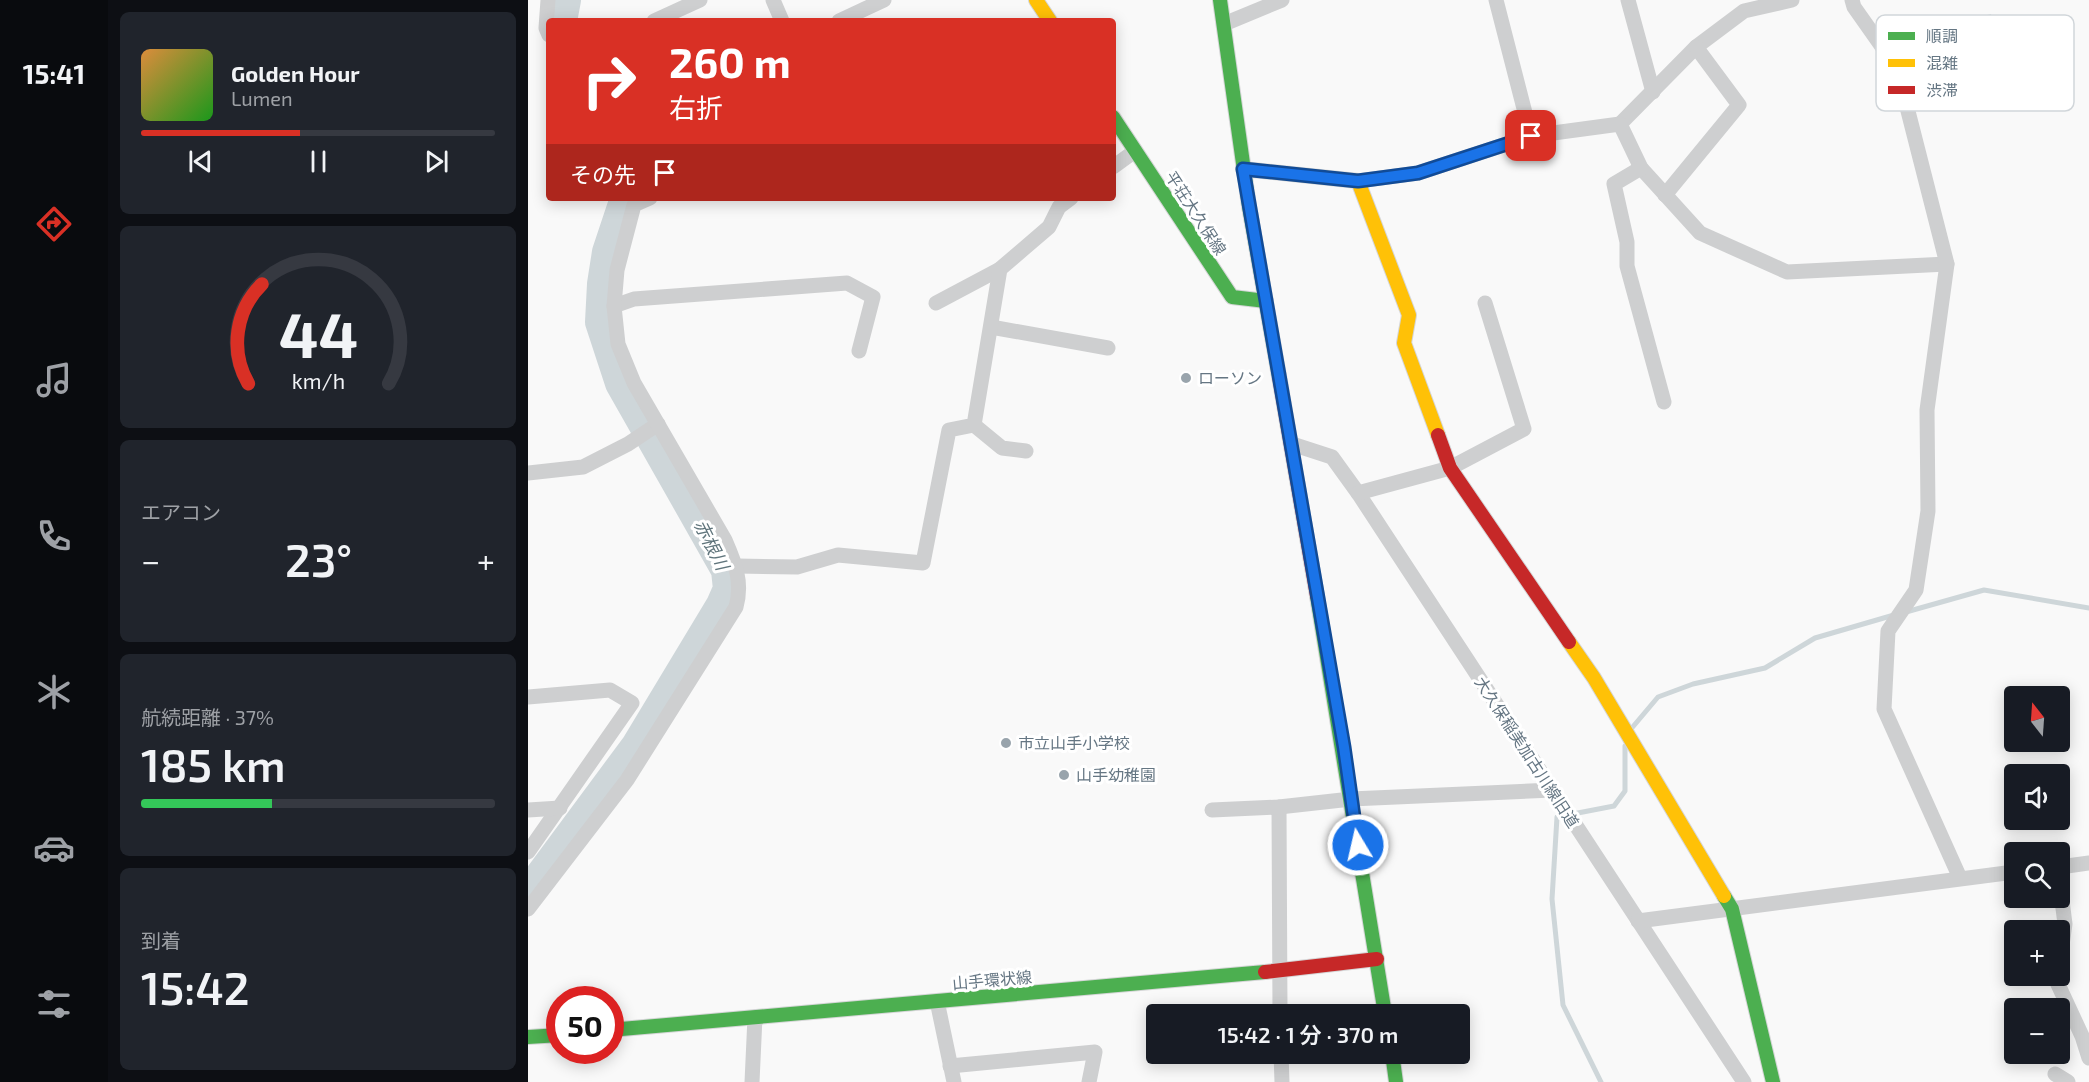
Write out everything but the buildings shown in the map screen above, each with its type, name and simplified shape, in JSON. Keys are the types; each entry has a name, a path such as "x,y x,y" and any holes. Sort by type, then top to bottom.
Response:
{"street":[{"path":"547,18 548,0"},
{"path":"661,18 700,0"},
{"path":"773,0 781,18"},
{"path":"845,18 884,0"},
{"path":"1036,0 1044,18"},
{"path":"1220,0 1243,169 1292,444 1384,1004"},
{"path":"1224,24 1282,0"},
{"path":"1496,0 1531,136"},
{"path":"1628,0 1653,92"},
{"path":"1243,169 1358,181 1418,173 1531,136 1620,124 1696,47 1744,11 1792,0"},
{"path":"1852,0 1854,7 1876,38"},
{"path":"1665,195 1739,105 1696,47"},
{"path":"1908,111 1947,264 1927,410 1928,512 1916,590 1888,631 1884,708 1960,878"},
{"name":"平荘大久保線","path":"1116,122 1232,297 1266,301"},
{"path":"1620,124 1641,168 1700,233 1787,272 1947,264"},
{"path":"1116,165 1135,151"},
{"path":"1641,168 1614,184 1627,242 1627,266 1664,402"},
{"path":"1358,181 1409,315 1404,344 1450,468 1594,678 1732,909 1773,1082"},
{"path":"936,303 1000,269 1048,227 1059,207 1067,201"},
{"path":"528,909 627,780 736,607 740,592 737,566 634,383 618,344 614,306 617,270 631,202"},
{"path":"974,425 1000,269"},
{"path":"614,306 634,299 847,283 873,297 859,351"},
{"path":"1358,493 1450,468 1524,429 1485,303"},
{"path":"991,327 1108,348"},
{"path":"528,473 584,466 628,444 658,424"},
{"path":"974,425 1002,448 1026,451"},
{"path":"737,566 797,567 838,555 922,563 949,430 974,425"},
{"name":"大久保稲美加古川線旧道","path":"1292,444 1332,457 1358,493 1744,1082"},
{"path":"528,697 610,690 632,704 528,852"},
{"path":"1212,810 1279,807 1351,800 1553,790"},
{"path":"1279,807 1280,1004"},
{"path":"528,810 560,808"},
{"path":"2070,866 2089,863"},
{"path":"1638,921 2004,873"},
{"name":"山手環状線","path":"624,1029 1280,971 1377,959"},
{"path":"2059,986 2082,1036 2089,1058"},
{"path":"936,1001 954,1082"},
{"path":"752,1082 755,1017"},
{"path":"528,1037 546,1036"},
{"path":"950,1066 1095,1052 1089,1082"},
{"path":"1281,1064 1282,1082"},
{"path":"1394,1064 1396,1082"}],"waterway":[{"name":"赤根川","path":"562,18 565,0"},
{"name":"赤根川","path":"528,893 637,746 722,605 729,589 727,570 621,383 601,322 608,252 625,201"},
{"path":"1906,612 1984,590 2089,608"},
{"path":"1631,729 1658,697 1693,684 1765,668 1815,638 1894,615"},
{"path":"1601,1082 1563,1005 1552,899 1557,817 1614,806 1625,791 1625,746"}],"traffic: fast":[{"path":"1220,0 1249,206 1279,376"},
{"path":"1116,122 1232,297 1266,301"},
{"path":"1317,596 1383,1004"},
{"path":"1724,896 1732,909 1773,1082"},
{"path":"624,1029 1265,972"},
{"path":"528,1037 546,1036"},
{"path":"1394,1064 1396,1082"}],"traffic: slow":[{"path":"1036,0 1048,18"},
{"path":"1243,169 1358,181 1409,315 1404,343 1438,435"},
{"path":"1569,642 1594,678 1724,896"}],"traffic: jam":[{"path":"1279,376 1317,596"},
{"path":"1438,435 1450,468 1569,642"},
{"path":"1265,972 1377,959"}],"place":[{"name":"ローソン","path":"1186,378"},
{"name":"市立山手小学校","path":"1006,743"},
{"name":"山手幼稚園","path":"1064,775"}],"route":[{"path":"1358,845 1344,747 1243,169 1358,181 1418,173 1531,136"}]}
